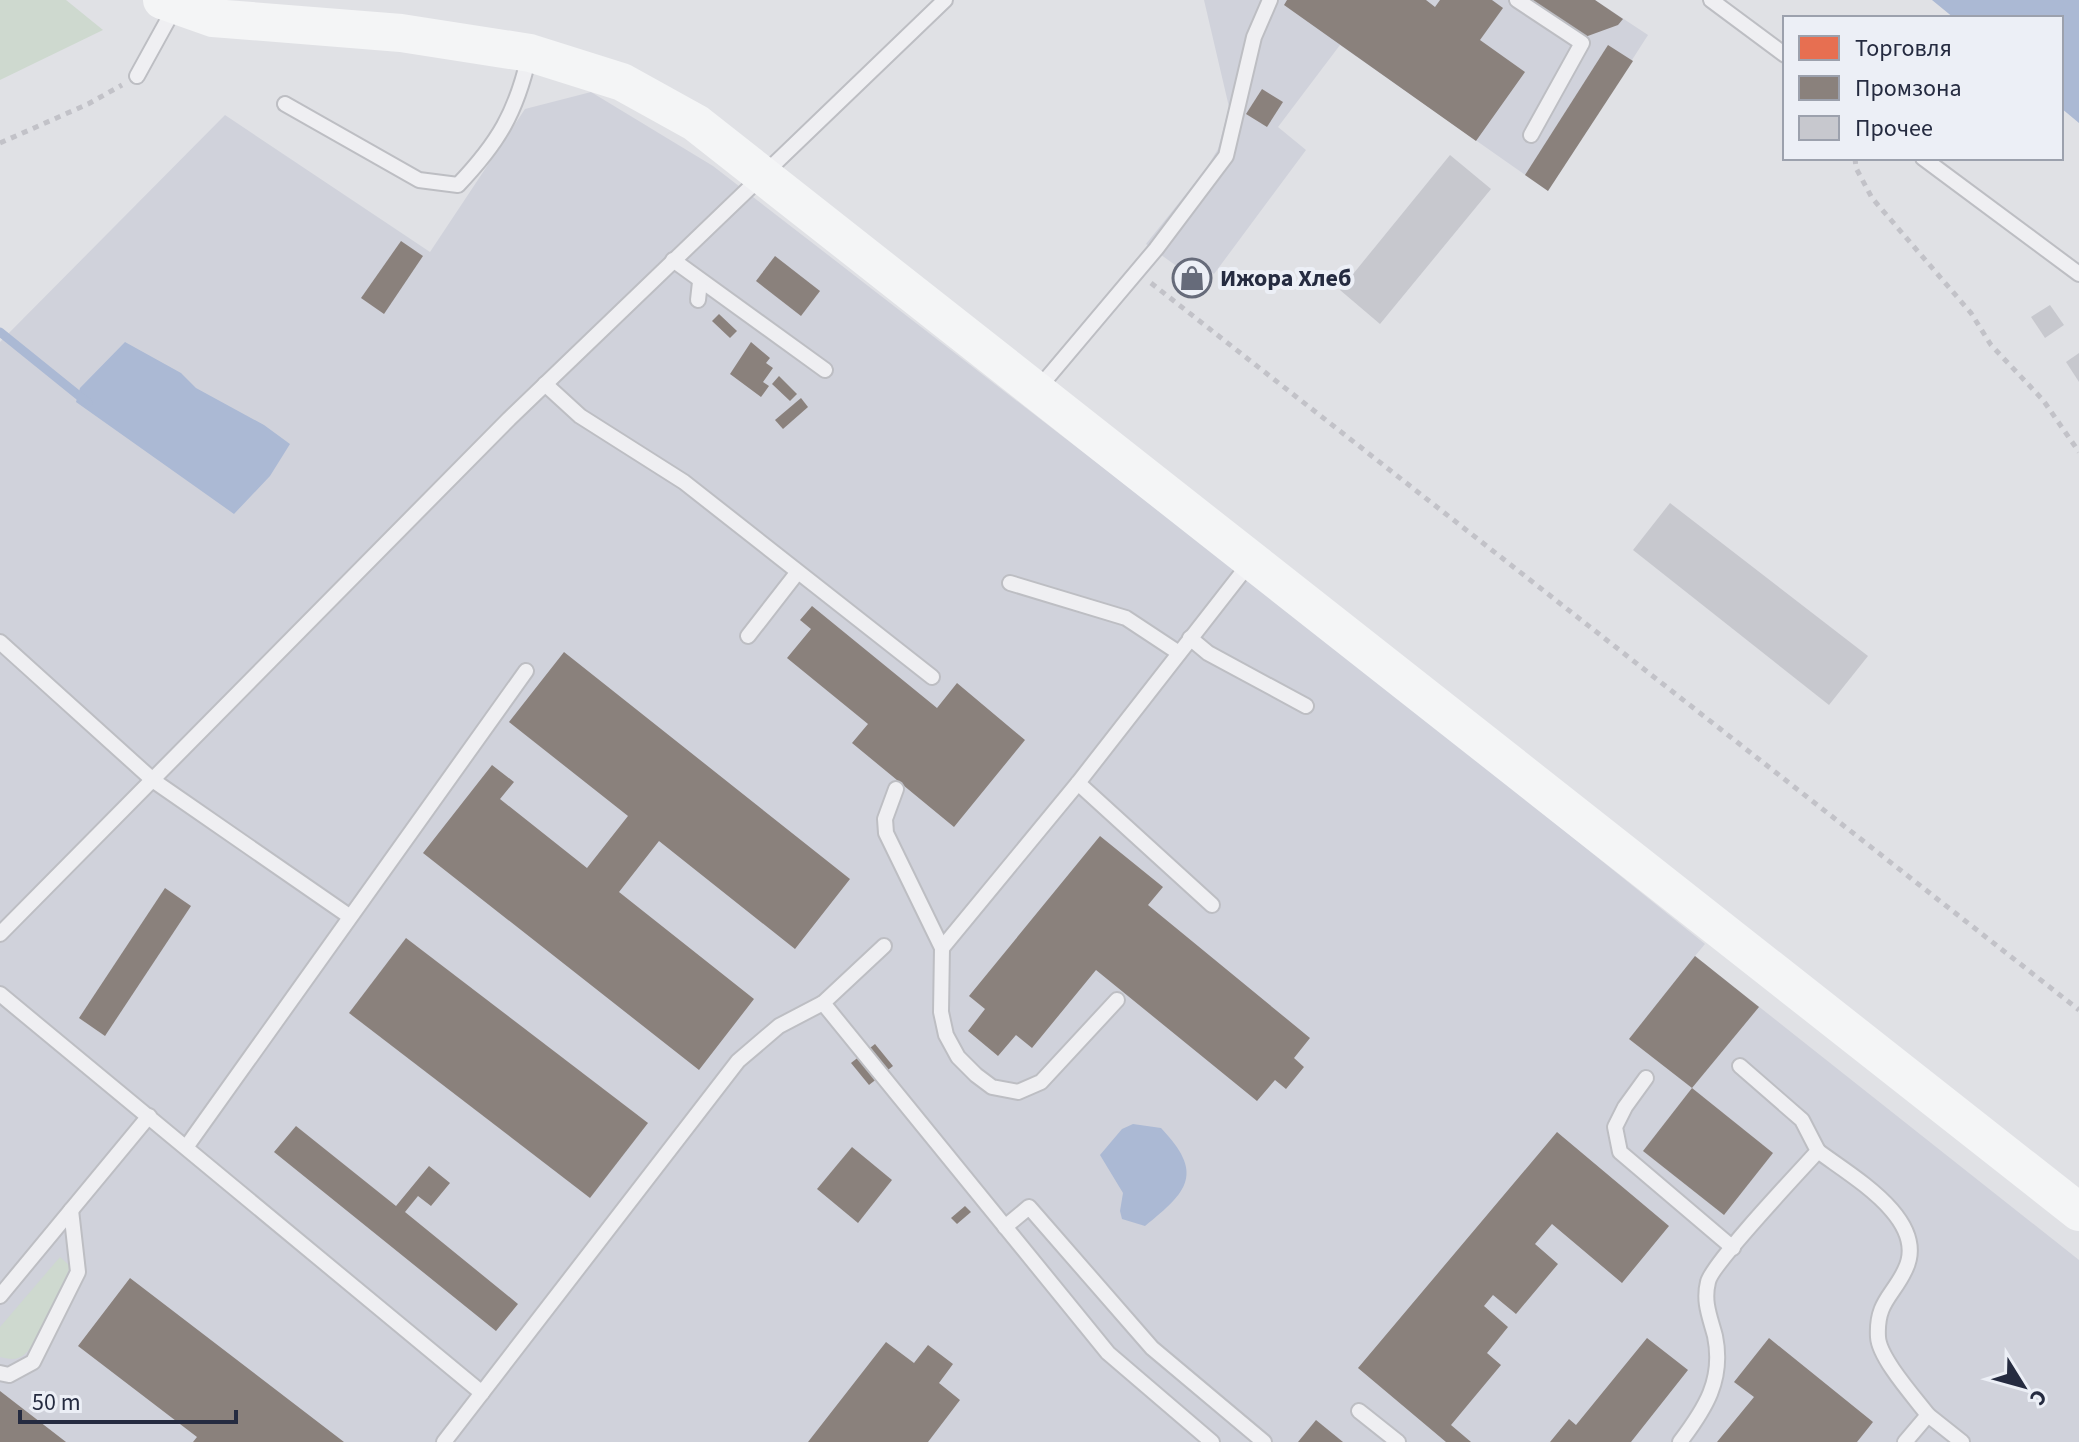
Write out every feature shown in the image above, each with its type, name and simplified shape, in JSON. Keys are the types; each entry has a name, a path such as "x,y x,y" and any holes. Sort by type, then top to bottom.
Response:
{"main road":[{"path":"169,3 213,18 401,33 530,53 593,70 653,97 696,123 2079,1212"}],"lane":[{"path":"0,934 545,384 945,0"},
{"path":"1037,391 1137,272 1226,156 1254,37 1270,0"},
{"path":"1517,0 1582,43 1531,135"},
{"path":"1711,0 1783,54"},
{"path":"137,76 169,3"},
{"path":"285,104 419,180 458,185 488,153 510,119 530,53"},
{"path":"1926,160 2079,274"},
{"path":"673,260 825,370"},
{"path":"698,300 700,282"},
{"path":"545,384 580,416 684,482 932,677"},
{"path":"942,948 1078,783 1252,560"},
{"path":"748,636 797,573"},
{"path":"1010,583 1126,618 1179,653"},
{"path":"1190,638 1208,653 1306,706"},
{"path":"0,642 154,781 349,916"},
{"path":"187,1146 526,671"},
{"path":"1078,783 1212,905"},
{"path":"896,789 885,819 886,833 942,948 941,1012 946,1035 958,1057 992,1087 1018,1092 1041,1082 1117,1000"},
{"path":"444,1442 738,1061 779,1026 823,1003 884,946"},
{"path":"0,994 482,1393"},
{"path":"823,1003 1108,1353 1212,1442"},
{"path":"1740,1066 1802,1120 1818,1151 1889,1206 1910,1237 1906,1269 1883,1300 1877,1340 1899,1378 1928,1415 1962,1442"},
{"path":"1646,1078 1615,1127 1620,1152 1733,1248"},
{"path":"0,1296 149,1116"},
{"path":"1680,1442 1708,1406 1715,1370 1715,1338 1706,1309 1708,1279 1818,1151"},
{"path":"1005,1227 1029,1207 1152,1348 1264,1442"},
{"path":"0,1373 9,1375 33,1362 78,1272 71,1210"},
{"path":"1359,1411 1398,1442"},
{"path":"1905,1442 1928,1415"}],"path":[{"path":"0,143 88,104 137,76"},
{"path":"1855,160 1856,168 1872,198 1971,313 1991,345 2043,400 2079,452"},
{"path":"1137,272 2079,1010"}],"shaded area":[{"path":"0,0 66,0 103,30 0,80"},
{"name":"Ижора Хлеб","path":"1204,0 1595,0 1648,35 1548,191 1340,45 1278,127 1306,150 1214,274 1192,258 1182,270 1146,244 1206,169 1218,149 1229,107"},
{"path":"591,92 713,166 1362,668 1705,944 1695,956 2079,1260 2079,1442 0,1442 0,342 225,115 430,252 525,109"},
{"path":"60,1257 70,1266 37,1338 22,1356 13,1359 0,1357 0,1327"}],"water":[{"path":"1932,0 2079,0 2079,123 2063,110 2063,16 1952,16"},
{"path":"125,342 181,373 196,388 264,425 290,444 270,476 234,514 76,402 80,388"},
{"path":"1133,1124 1161,1128 1183,1157 1186,1170 1186,1181 1181,1191 1145,1226 1122,1219 1123,1193 1100,1155 1122,1129"}],"building: Торговля":[{"name":"Ижора Хлеб","path":"1191,263 1207,276 1193,294 1177,281"}],"building: Промзона":[{"path":"1287,0 1426,0 1435,7 1440,0 1492,0 1503,8 1480,40 1525,72 1476,141 1284,5"},
{"path":"1532,0 1595,0 1623,19 1618,25 1585,37"},
{"path":"1608,45 1633,61 1548,191 1525,175"},
{"path":"1262,89 1283,102 1267,127 1246,114"},
{"path":"401,241 423,256 384,314 361,298"},
{"path":"775,256 820,291 801,316 756,281"},
{"path":"719,314 737,331 730,338 712,321"},
{"path":"751,342 770,358 766,363 773,368 763,382 769,386 761,397 730,374"},
{"path":"779,376 797,394 790,401 772,384"},
{"path":"801,398 808,407 783,429 775,420"},
{"path":"812,606 937,708 957,683 1025,740 954,827 852,743 868,724 787,658 811,629 800,620"},
{"path":"564,652 850,879 795,949 659,841 619,892 754,999 699,1070 423,853 492,765 514,782 500,799 587,868 628,816 509,722"},
{"path":"1100,836 1163,887 1148,905 1310,1038 1294,1058 1304,1067 1286,1089 1275,1080 1257,1101 1096,970 1032,1048 1016,1035 998,1056 968,1031 985,1009 969,996"},
{"path":"165,888 191,906 105,1036 79,1018"},
{"path":"406,938 648,1123 590,1198 349,1013"},
{"path":"1695,956 1759,1007 1692,1088 1629,1039"},
{"path":"875,1044 893,1066 869,1085 851,1063"},
{"path":"1692,1088 1773,1153 1724,1215 1643,1151"},
{"path":"296,1126 396,1206 429,1166 450,1183 431,1206 418,1196 405,1212 518,1304 496,1331 274,1152"},
{"path":"1557,1132 1669,1226 1622,1283 1552,1224 1535,1244 1558,1264 1516,1314 1493,1295 1484,1306 1508,1327 1487,1353 1501,1365 1451,1425 1471,1442 1446,1442 1358,1368"},
{"path":"852,1147 892,1180 858,1223 817,1189"},
{"path":"965,1206 971,1212 957,1224 951,1218"},
{"path":"130,1278 344,1442 193,1442 197,1437 78,1346"},
{"path":"1647,1338 1688,1370 1631,1442 1550,1442 1569,1419 1576,1425"},
{"path":"1769,1338 1873,1422 1857,1442 1717,1442 1754,1397 1734,1382"},
{"path":"886,1342 914,1363 928,1345 953,1364 939,1383 960,1400 928,1442 808,1442"},
{"path":"0,1391 66,1442 0,1442"},
{"path":"1316,1420 1343,1442 1298,1442"}],"building: Прочее":[{"path":"1450,155 1491,189 1380,324 1340,290"},
{"path":"2050,305 2064,325 2045,338 2031,317"},
{"path":"2079,353 2079,382 2066,362"},
{"path":"1670,503 1868,656 1829,705 1633,550"}],"waterway":[{"path":"0,332 88,403"}],"place":[{"name":"Ижора Хлеб","path":"1192,278"}]}
